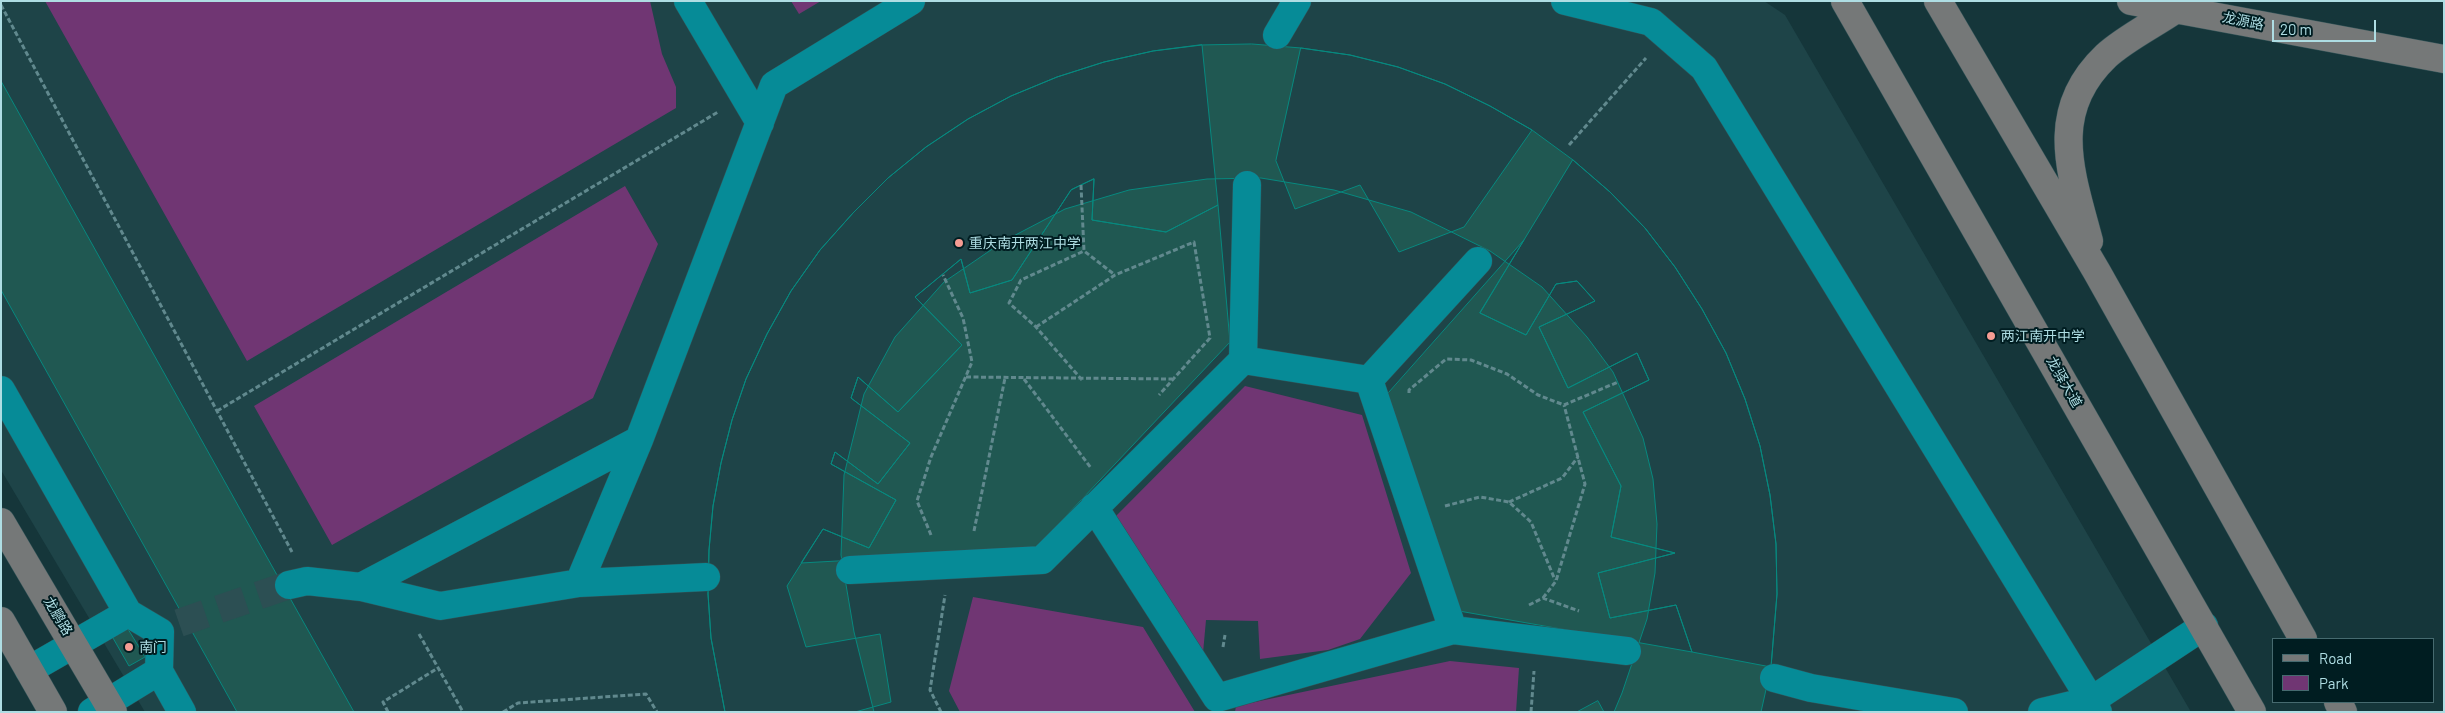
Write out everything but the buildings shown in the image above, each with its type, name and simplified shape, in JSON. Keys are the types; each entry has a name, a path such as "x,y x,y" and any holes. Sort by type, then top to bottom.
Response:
{"main road":[{"name":"龙驿大道","path":"1845,1 2252,712"},
{"path":"1938,1 2097,272 2302,638"},
{"name":"龙源路","path":"2131,1 2444,59"},
{"path":"2097,272 2069,163 2069,119 2080,87 2107,55 2176,9"},
{"name":"龙鹏路","path":"1,522 74,644 104,709"},
{"path":"1,621 53,712"}],"lane":[{"path":"688,1 760,123"},
{"path":"579,583 639,440 774,86 911,1"},
{"path":"1277,35 1297,1"},
{"path":"1564,1 1651,22 1704,68 2095,706"},
{"path":"850,570 943,555 1042,560 1243,360 1247,185"},
{"path":"1369,380 1478,261"},
{"path":"1243,360 1369,380"},
{"path":"1369,380 1453,630"},
{"path":"1,390 128,612 169,628 159,671 104,709"},
{"path":"361,586 639,440"},
{"path":"1094,507 1217,698 1453,630 1627,651"},
{"path":"298,583 361,586 440,606 579,583 706,577"},
{"path":"29,670 128,612"},
{"path":"2042,712 2095,706 2204,626"},
{"path":"159,671 182,712"},
{"path":"1774,678 1811,688 1954,712"}],"path":[{"path":"1,5 217,411 298,583"},
{"path":"1569,145 1666,35"},
{"path":"217,411 744,96"},
{"path":"1081,185 1084,251 1115,275"},
{"path":"1036,327 1115,275 1194,242 1210,338 1154,400"},
{"path":"1082,380 1036,327 1008,303 1021,280 1084,251"},
{"path":"941,712 930,690 943,555 917,501 931,457 972,362 963,318 942,274"},
{"path":"1408,397 1409,390 1446,359 1471,360 1507,374 1538,395 1564,405 1618,382"},
{"path":"966,377 1082,380 1173,379"},
{"path":"973,533 1006,378"},
{"path":"1024,378 1092,470 1098,463"},
{"path":"1524,608 1543,598 1556,581 1585,484 1564,405"},
{"path":"1509,502 1562,478 1579,456"},
{"path":"1440,508 1480,497 1509,502 1531,522 1556,581"},
{"path":"399,596 463,712"},
{"path":"1543,598 1588,614"},
{"path":"1531,712 1536,640"},
{"path":"388,712 383,702 438,668"},
{"path":"502,712 518,703 646,694 657,712"}],"shaded area":[{"name":"重庆南开两江中学","path":"1,1 1764,1 1785,15 2191,712 145,712 1,470"}],"green space":[{"path":"45,1 650,1 662,54 676,87 676,108 247,361"},
{"path":"791,1 821,1 799,14"},
{"path":"625,186 658,244 593,398 332,545 254,406"},
{"path":"1245,386 1362,415 1411,573 1360,639 1328,650 1260,659 1258,621 1206,620 1203,653 1116,516"},
{"path":"973,597 1143,627 1195,712 960,712 949,691"},
{"path":"1450,661 1519,668 1516,712 1235,712 1236,706"}],"tunnel":[{"path":"179,623 289,585"}],"place":[{"name":"重庆南开两江中学","path":"959,243"},
{"name":"两江南开中学","path":"1991,336"},
{"name":"南门","path":"129,647"}]}
